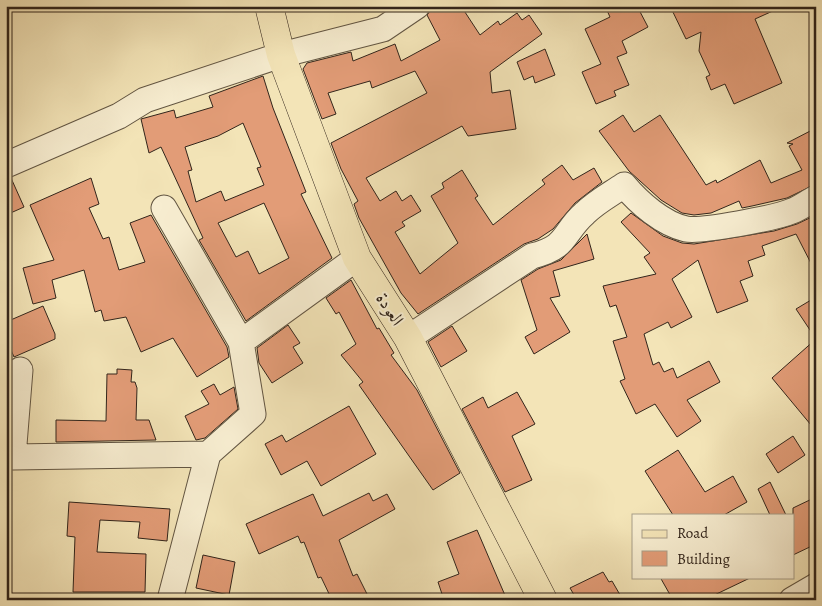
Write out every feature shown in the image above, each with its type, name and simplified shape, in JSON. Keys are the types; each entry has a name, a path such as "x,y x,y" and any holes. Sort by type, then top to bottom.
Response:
{"main road":[{"name":"العودة","path":"269,6 281,55 357,258 408,338 543,600"}],"street":[{"path":"6,165 119,116 146,100 281,55 383,29 417,6"},
{"path":"408,338 532,256 550,252 567,237 584,213 624,185 650,210 672,224 688,230 748,222 792,211 816,198"},
{"path":"164,208 241,342 253,414 208,454 170,600"},
{"path":"241,342 357,258"},
{"path":"20,370 13,457 208,454"},
{"path":"792,600 816,586"}],"building":[{"path":"434,6 461,6 480,35 498,21 500,25 517,13 522,20 529,15 542,34 490,72 492,93 510,90 516,129 468,136 462,126 366,178 380,201 396,191 402,201 411,195 421,211 402,222 405,226 395,232 420,274 458,243 431,196 444,188 442,183 462,170 478,196 475,198 493,225 545,184 542,180 562,165 573,180 594,168 602,182 575,203 553,229 538,239 524,244 418,314 401,293 359,218 354,204 358,201 341,169 331,143 427,93 415,71 372,88 370,81 328,93 336,114 322,119 303,69 307,63 351,52 353,61 395,44 401,61 440,40 427,15"},
{"path":"605,6 637,6 648,27 622,41 627,53 617,57 629,85 614,91 616,96 596,104 582,72 601,64 585,29 610,17"},
{"path":"670,6 784,6 755,19 782,83 734,104 725,84 711,90 706,77 710,75 699,51 701,32 686,39"},
{"path":"545,49 555,75 535,83 533,76 524,80 517,62"},
{"path":"263,76 273,108 306,192 301,194 332,258 246,321 199,240 203,238 161,147 149,153 141,119 174,110 176,118 213,107 209,96","holes":["243,123 261,167 257,168 264,185 225,201 221,191 196,202 188,171 192,170 185,147 218,136","264,203 289,258 259,274 248,251 236,257 218,223"]},
{"path":"623,115 634,132 660,115 706,185 716,180 717,183 760,160 771,183 802,170 789,146 793,144 787,143 816,128 816,184 787,198 752,206 742,208 739,201 711,213 694,215 682,213 661,200 629,171 599,131"},
{"path":"11,178 24,207 6,215 6,179"},
{"path":"91,178 99,204 89,208 103,239 109,237 119,270 145,262 130,223 151,215 227,347 229,357 197,377 173,338 141,352 126,317 104,321 101,310 95,312 84,270 52,280 56,298 33,304 23,268 54,260 30,205"},
{"path":"631,213 663,236 682,243 694,244 774,231 797,224 816,215 816,273 796,234 762,246 765,255 748,261 753,276 740,281 748,301 717,313 698,260 672,279 692,317 671,328 668,322 644,334 653,365 659,362 664,372 673,368 677,378 709,361 720,382 687,400 701,421 677,437 655,404 636,414 620,381 625,379 613,341 627,337 616,305 610,307 603,286 656,274 644,257 650,253 621,222"},
{"path":"587,234 594,259 553,271 560,296 550,298 570,332 534,354 525,337 537,330 521,280 538,269 561,260"},
{"path":"351,280 377,329 379,328 394,353 391,355 417,390 460,473 433,490 359,385 363,382 341,355 356,344 339,312 336,314 326,298"},
{"path":"816,297 816,339 796,309"},
{"path":"43,306 55,334 55,339 14,357 6,338 6,322"},
{"path":"288,325 300,343 293,347 303,363 272,383 259,363 257,348"},
{"path":"452,326 467,351 441,367 428,342"},
{"path":"816,339 816,431 772,378"},
{"path":"117,369 132,370 131,382 135,382 137,388 136,420 149,420 156,440 56,442 56,420 106,421 107,374 117,374"},
{"path":"214,384 220,395 234,387 238,409 205,438 196,440 185,416 209,404 201,391"},
{"path":"517,392 535,424 512,436 532,480 505,492 462,409 483,397 488,408"},
{"path":"349,406 376,454 321,486 307,461 281,475 265,444 282,435 286,442"},
{"path":"793,436 805,455 778,473 766,454"},
{"path":"678,450 705,492 733,476 747,502 726,514 672,514 645,471"},
{"path":"770,482 786,514 770,514 758,489"},
{"path":"369,493 373,501 387,494 395,509 339,540 353,576 357,574 370,600 332,600 321,577 318,578 304,542 301,543 298,536 259,554 246,524 313,494 323,516"},
{"path":"816,497 816,544 794,555 794,514 793,508"},
{"path":"69,502 170,509 167,541 138,538 140,522 100,520 97,552 146,554 145,592 73,592 75,537 67,536"},
{"path":"477,530 507,600 444,600 438,582 459,574 447,542"},
{"path":"203,555 235,562 229,595 196,588"},
{"path":"603,572 609,582 612,581 623,600 577,600 570,588"},
{"path":"661,578 750,578 704,600 673,600"}]}
